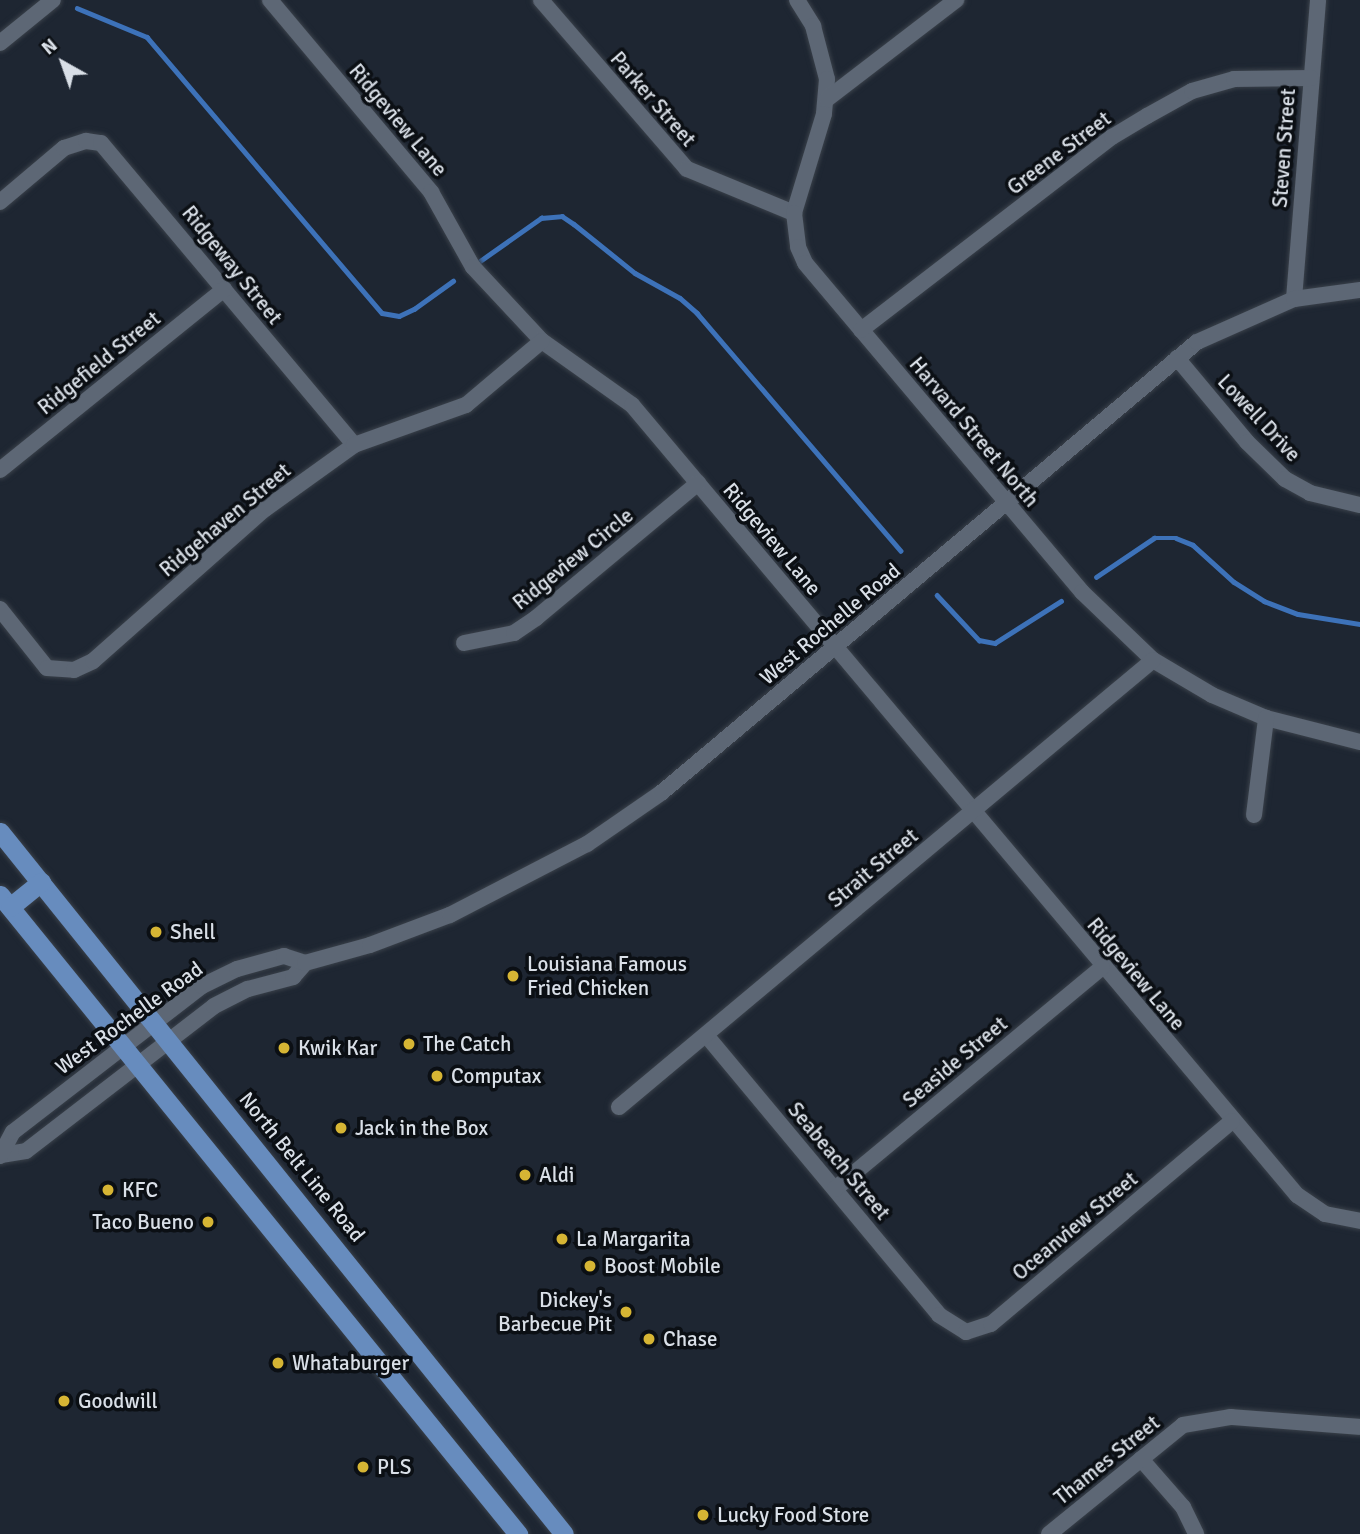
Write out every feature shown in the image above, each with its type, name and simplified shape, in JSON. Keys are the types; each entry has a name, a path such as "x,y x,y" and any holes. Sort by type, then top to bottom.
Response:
{"main road":[{"name":"North Belt Line Road","path":"0,832 564,1534"},
{"path":"41,882 5,901 518,1534"}],"street":[{"path":"0,43 53,0"},
{"name":"Ridgeview Lane","path":"270,0 431,192 473,267 542,341 632,405 1232,1121 1309,1206 1342,1220 1360,1221"},
{"name":"Parker Street","path":"541,0 668,152 687,169 794,213"},
{"name":"Harvard Street North","path":"797,0 824,57 827,99 794,213 798,247 806,263 1082,592 1153,660 1212,695 1266,718 1360,742"},
{"path":"827,99 956,0"},
{"name":"Steven Street","path":"1294,299 1318,0"},
{"name":"Greene Street","path":"861,330 1112,137 1147,116 1192,91 1234,79 1311,78"},
{"name":"Ridgeway Street","path":"0,202 64,148 86,141 102,143 354,445"},
{"name":"Ridgefield Street","path":"0,470 224,289"},
{"name":"West Rochelle Road","path":"0,1155 13,1132 202,986 237,969 284,956 305,963 370,945 450,915 587,844 661,793 1177,358 1222,328 1294,299 1360,290"},
{"name":"Ridgehaven Street","path":"0,609 47,668 74,670 93,661 265,509 354,445 466,405 542,341"},
{"name":"Lowell Drive","path":"1177,358 1247,442 1286,479 1310,492 1360,505"},
{"name":"Ridgeview Circle","path":"464,643 514,633 536,618 698,483"},
{"name":"Strait Street","path":"619,1107 1153,660"},
{"path":"1254,815 1266,718"},
{"name":"West Rochelle Road","path":"0,1155 26,1151 135,1064 214,1006 248,989 293,977 305,963"},
{"name":"Seaside Street","path":"835,1189 1102,967"},
{"name":"Seabeach Street","path":"706,1035 939,1315"},
{"name":"Oceanview Street","path":"939,1315 966,1332 991,1324 1232,1121"},
{"name":"Thames Street","path":"1049,1534 1183,1425 1214,1417 1360,1427"},
{"path":"1141,1459 1183,1507 1196,1534"}],"waterway":[{"path":"77,8 147,37 382,313 399,316 414,309 453,281"},
{"path":"480,261 541,218 562,216 574,224 635,273 680,298 697,313 901,551"},
{"path":"1096,577 1154,538 1176,538 1193,545 1234,582 1264,601 1298,614 1360,624"},
{"path":"937,595 979,640 995,643 1061,601"}],"place":[{"name":"Shell","path":"156,932"},
{"name":"Louisiana Famous Fried Chicken","path":"513,976"},
{"name":"The Catch","path":"409,1044"},
{"name":"Kwik Kar","path":"284,1048"},
{"name":"Computax","path":"437,1076"},
{"name":"Jack in the Box","path":"341,1128"},
{"name":"Aldi","path":"525,1175"},
{"name":"KFC","path":"108,1190"},
{"name":"Taco Bueno","path":"208,1222"},
{"name":"La Margarita","path":"562,1239"},
{"name":"Boost Mobile","path":"590,1266"},
{"name":"Dickey's Barbecue Pit","path":"626,1312"},
{"name":"Chase","path":"649,1339"},
{"name":"Whataburger","path":"278,1363"},
{"name":"Goodwill","path":"64,1401"},
{"name":"PLS","path":"363,1467"},
{"name":"Lucky Food Store","path":"703,1515"}]}
